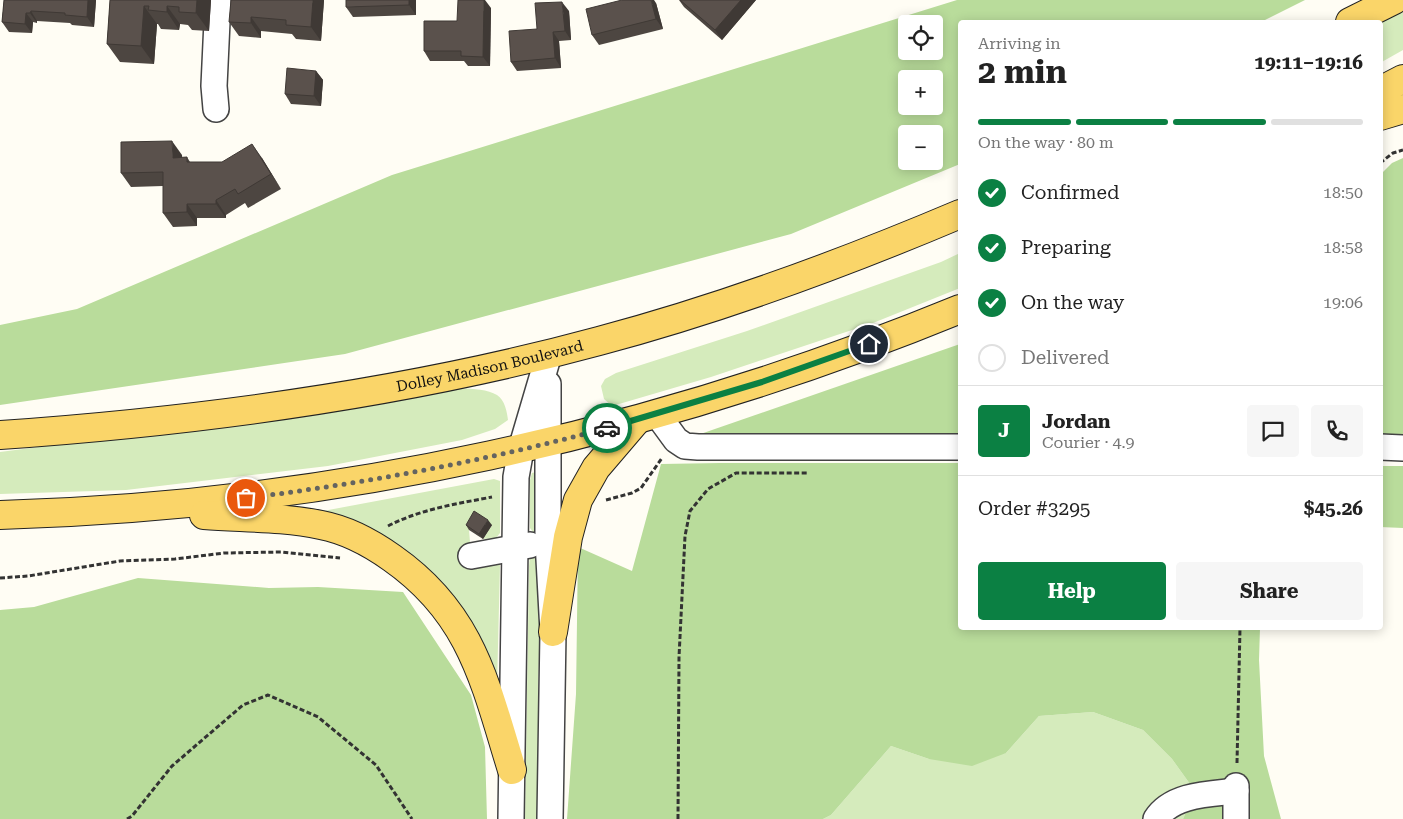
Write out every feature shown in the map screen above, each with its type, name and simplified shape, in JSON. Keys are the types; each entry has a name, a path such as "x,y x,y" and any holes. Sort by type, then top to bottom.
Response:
{"main road":[{"path":"1354,20 1394,0"},
{"path":"1383,89 1403,79"},
{"path":"1383,115 1403,109"},
{"name":"Dolley Madison Boulevard","path":"0,435 142,422 325,399 446,377 548,354 685,316 784,284 887,245 958,215"},
{"path":"0,516 115,510 228,500 389,476 521,449 647,417 803,369 958,310"},
{"path":"553,632 569,530 578,500 603,458 647,417"},
{"path":"115,510 300,522 341,530 373,545 400,563 424,584 446,608 464,634 483,678 512,770"}],"street":[{"path":"216,109 214,68 218,0"},
{"path":"548,354 548,541 553,632 550,819"},
{"path":"511,819 516,477 521,449 548,354"},
{"path":"647,417 676,440 685,446 691,447 958,447"},
{"path":"1383,447 1403,448"},
{"path":"471,556 548,541"},
{"path":"1156,819 1158,815 1176,802 1204,794 1236,789 1236,819"}],"path":[{"path":"1383,161 1393,153 1403,150"},
{"path":"678,819 679,658 685,536 690,511 708,489 736,474 814,473"},
{"path":"1236,789 1240,630"},
{"path":"127,819 132,816 172,766 243,705 268,695 318,717 376,765 412,819"}],"green space":[{"path":"957,0 1305,0 1265,20 958,20 958,165 791,234 345,354 0,405 0,325 77,309 392,175 898,18 898,60 943,60 943,15 909,15"},
{"path":"1403,9 1403,50 1383,61 1383,20 1380,20"},
{"path":"1403,158 1403,443 1383,443 1383,172 1392,163"},
{"path":"958,254 958,289 873,323 711,377 612,406 604,399 601,386 605,379 616,373 747,331 941,262"},
{"path":"958,345 958,441 686,439"},
{"path":"434,389 467,389 491,392 497,395 504,403 508,420 495,429 462,440 328,466 126,490 0,494 0,452 293,414"},
{"path":"958,463 958,630 1260,630 1259,660 1264,756 1281,819 1183,819 1195,791 1172,759 1143,730 1093,712 1039,716 1006,753 972,766 929,759 891,746 831,815 823,819 567,819 576,694 578,547 632,571 661,464"},
{"path":"1383,466 1403,466 1403,528 1383,527"},
{"path":"536,472 538,532 533,532 530,528 530,480 532,473"},
{"path":"494,479 500,481 500,533 496,538 483,539 492,525 469,530 472,566 500,565 497,687 482,644 440,581 392,541 323,511"},
{"path":"538,552 541,582 538,692 538,819 525,819 529,566 530,556"},
{"path":"138,578 269,588 318,587 403,592 471,695 485,747 487,819 0,819 0,610 34,607"},
{"path":"1093,712 1143,730 1172,759 1195,791 1183,819 823,819 831,815 891,746 929,759 1006,753 1039,716"}],"building":[{"path":"4,0 88,0 87,17 65,15 65,13 31,11 26,13 25,24 2,22"},
{"path":"110,0 197,0 196,13 179,12 179,7 167,6 167,12 148,10 149,6 144,6 141,46 107,44"},
{"path":"231,0 313,0 311,27 286,25 286,20 251,17 251,23 229,22"},
{"path":"346,0 409,0 409,5 346,7"},
{"path":"458,0 484,0 483,57 461,56 461,51 424,51 424,21 457,21"},
{"path":"622,0 651,0 656,19 592,35 586,9"},
{"path":"680,0 741,0 715,30"},
{"path":"562,2 565,31 553,32 555,58 511,62 509,31 537,29 535,3"},
{"path":"287,68 316,71 314,96 285,94"},
{"path":"172,141 173,158 187,157 187,162 222,162 252,144 271,174 238,194 235,189 216,200 216,204 187,204 187,212 163,213 163,172 121,173 121,142"},
{"path":"474,511 488,520 479,534 466,525"}],"way so far":[{"path":"246,498 438,467 607,428"}],"route":[{"path":"607,428 762,382 869,344"}]}
